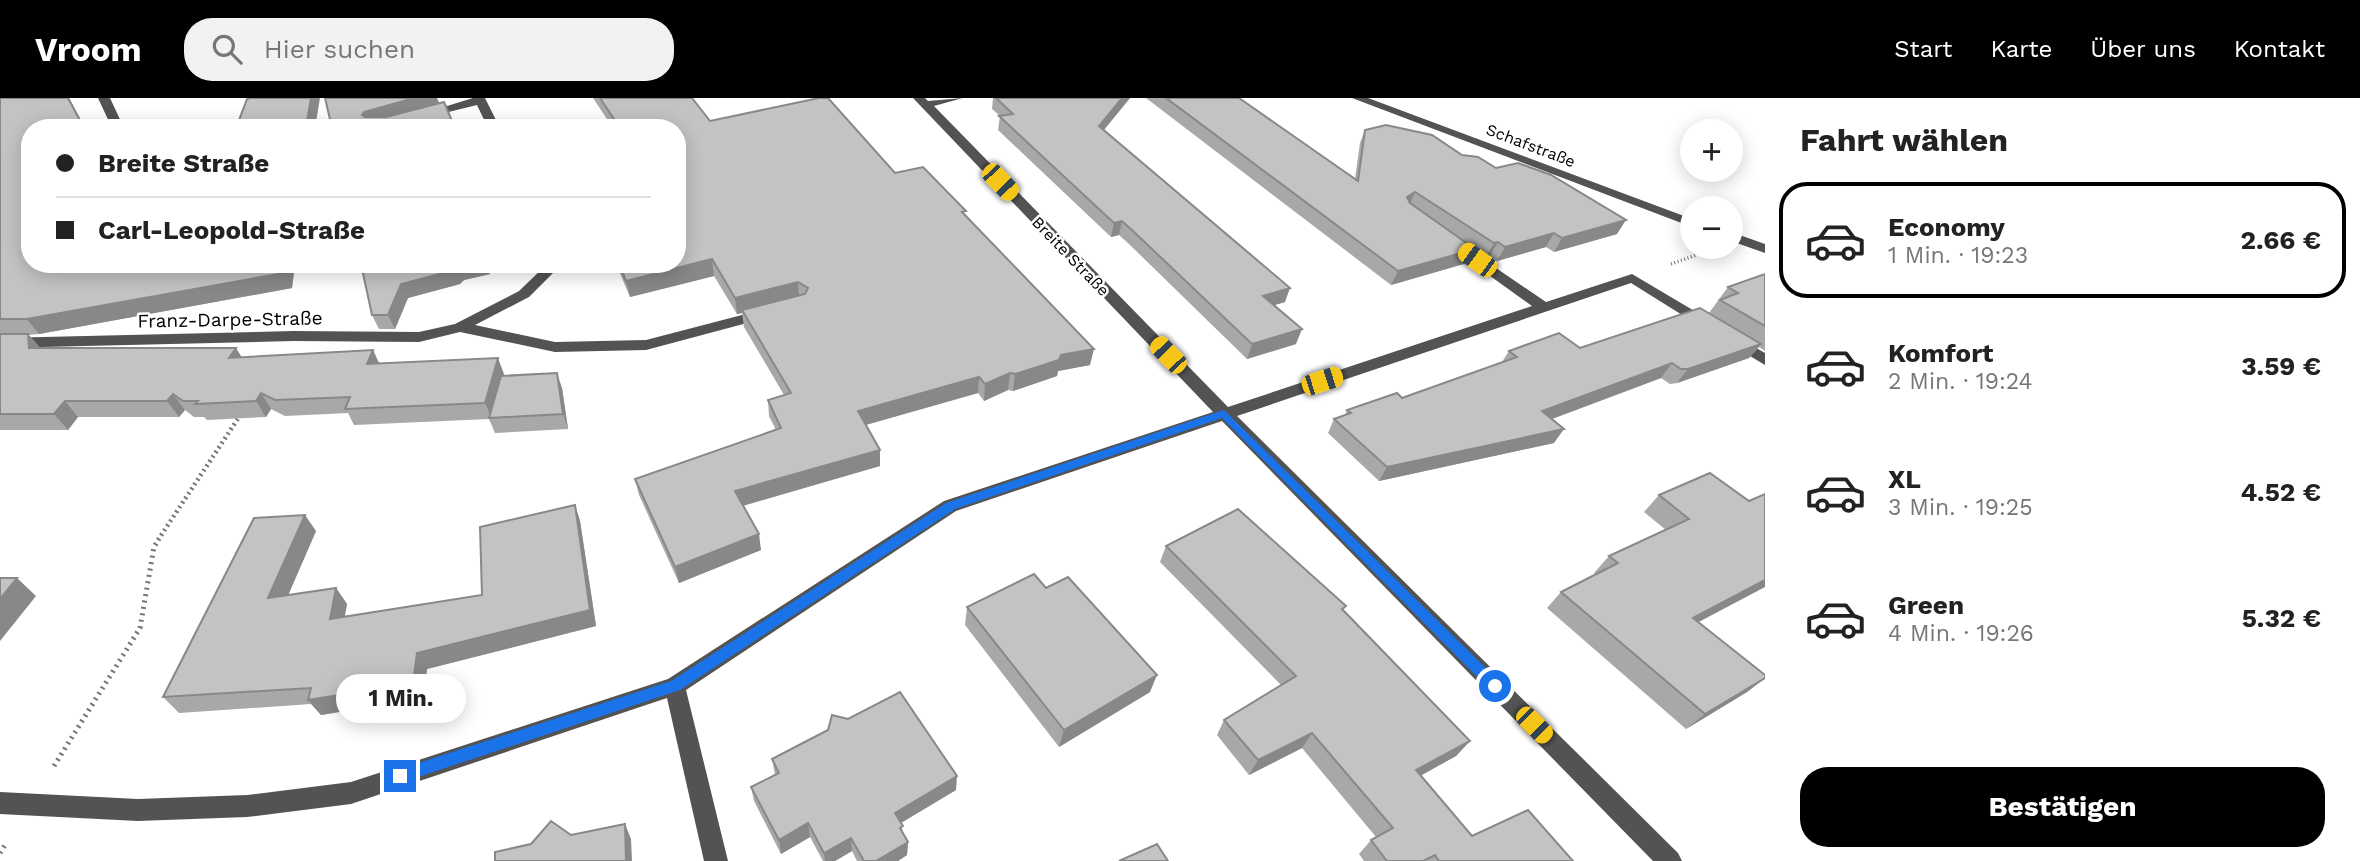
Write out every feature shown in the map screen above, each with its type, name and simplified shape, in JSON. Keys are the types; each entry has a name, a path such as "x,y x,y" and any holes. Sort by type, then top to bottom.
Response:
{"street":[{"path":"104,98 114,119"},
{"path":"922,101 957,98"},
{"name":"Schafstraße","path":"1358,98 1680,219"},
{"path":"415,117 480,99 490,119"},
{"name":"Breite Straße","path":"922,101 1224,413 1670,861"},
{"path":"1444,236 1543,307"},
{"path":"1743,241 1765,249"},
{"name":"Franz-Darpe-Straße","path":"0,344 293,336 419,337 460,327 524,293 546,273"},
{"path":"0,803 138,810 247,806 351,793 675,686 950,506 1632,278 1765,359"},
{"name":"Franz-Darpe-Straße","path":"460,327 555,347 646,345 774,312"},
{"path":"675,686 716,861"}],"path":[{"path":"1632,278 1686,259"},
{"path":"0,853 141,628 154,547 249,402"}],"building":[{"path":"0,98 68,98 79,119 21,119 21,273 284,273 27,319 0,319"},
{"path":"311,98 308,119 239,119 247,99"},
{"path":"325,98 414,98 364,112 362,115 365,117 386,117 444,102 451,119 330,119"},
{"path":"600,98 692,98 710,121 828,98 895,173 923,167 966,211 962,212 1094,349 1061,355 1059,360 1015,374 1010,373 985,384 979,377 858,411 880,450 735,491 759,534 675,567 635,479 781,428 768,400 791,393 742,310 805,294 808,288 798,282 735,298 712,259 686,266 686,119 614,119"},
{"path":"996,98 1122,98 1099,126 1290,288 1263,296 1302,329 1252,344 1122,221 1114,223 999,116 1013,114"},
{"path":"1166,98 1239,98 1358,181 1365,130 1386,125 1432,135 1462,155 1478,157 1496,168 1518,163 1551,175 1626,220 1562,238 1554,233 1505,247 1498,242 1494,243 1415,192 1407,197 1410,203 1475,249 1398,271"},
{"path":"363,273 443,273 401,284 388,315 372,315"},
{"path":"623,273 657,273 626,281"},
{"path":"1765,274 1765,326 1720,300 1738,293 1728,287"},
{"path":"1700,308 1761,344 1688,369 1681,369 1672,363 1542,411 1564,429 1387,467 1334,419 1351,413 1347,410 1397,393 1402,398 1517,357 1509,351 1559,333 1580,348"},
{"path":"0,334 28,334 29,348 236,348 229,358 373,350 367,364 498,358 485,403 345,409 350,397 275,400 261,393 256,401 195,404 198,401 183,401 173,394 167,401 65,401 54,414 0,414"},
{"path":"557,373 563,414 489,418 501,376"},
{"path":"1710,473 1749,501 1765,494 1765,580 1693,618 1765,675 1765,678 1705,714 1561,592 1618,563 1609,556 1689,519 1659,495"},
{"path":"575,505 590,610 417,653 413,683 308,700 311,688 163,697 254,518 305,515 268,598 336,588 330,619 482,595 480,527"},
{"path":"1238,509 1346,606 1342,609 1470,741 1416,770 1472,836 1528,810 1573,861 1439,861 1435,855 1423,861 1387,861 1371,840 1393,828 1312,733 1258,760 1224,720 1296,676 1166,546"},
{"path":"1034,574 1046,588 1068,577 1157,675 1064,730 967,607"},
{"path":"0,578 17,578 0,599"},
{"path":"900,692 957,776 895,813 908,842 876,861 864,861 851,838 824,853 808,823 779,840 751,787 779,773 772,759 828,730 832,715 848,719"},
{"path":"551,821 571,835 625,824 626,861 495,861 495,852 531,844"},
{"path":"1157,844 1168,861 1119,861"}],"route":[{"path":"400,776 675,686 950,506 1224,413 1495,686"}]}
